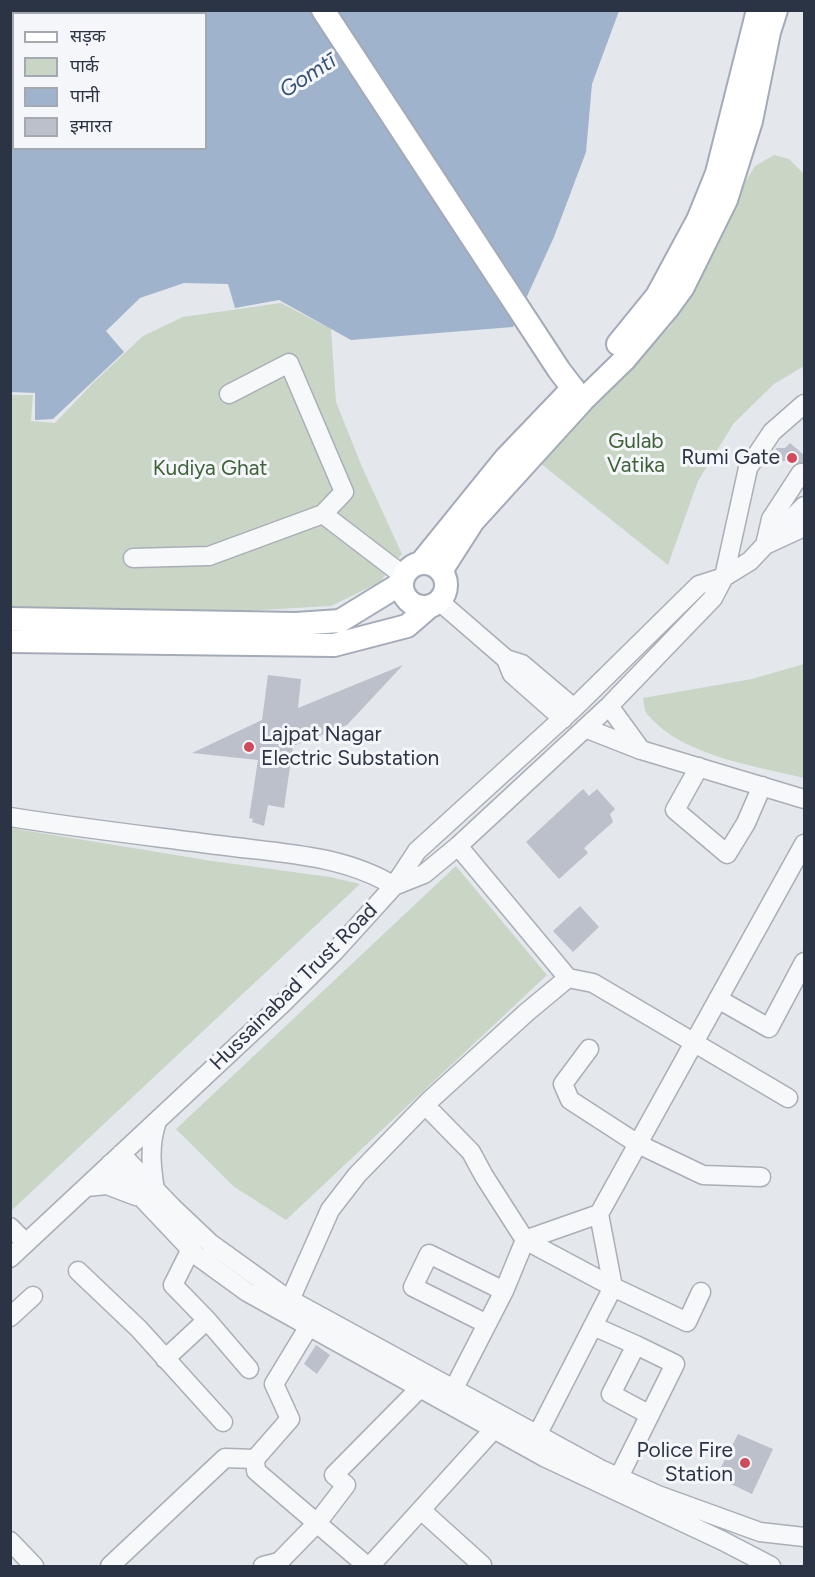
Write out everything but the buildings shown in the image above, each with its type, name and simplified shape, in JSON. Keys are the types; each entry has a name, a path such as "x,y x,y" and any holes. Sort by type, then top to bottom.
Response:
{"main road":[{"path":"323,10 577,395"},
{"path":"434,603 416,606 410,602 403,590 417,573 473,521 577,395 624,360 683,287 726,200 743,110 758,10"},
{"path":"743,110 776,10"},
{"path":"10,641 334,645 407,626 445,592 446,585 417,573"},
{"path":"10,619 296,624 340,621 417,573"}],"street":[{"path":"133,558 209,556 322,514 344,492 289,363 229,394"},
{"path":"724,577 748,468 772,432 804,404"},
{"path":"765,545 771,519 801,473"},
{"path":"10,817 303,856 352,866 378,876 394,886 417,851 568,714 699,585 724,577 750,561 804,506"},
{"path":"322,514 417,573"},
{"path":"765,545 804,527"},
{"name":"Hussainabad Trust Road","path":"10,1258 282,1004 335,951 394,886 424,874 458,846 609,706 713,598 724,577"},
{"path":"434,603 506,659 522,664 568,714"},
{"path":"609,706 641,750"},
{"path":"585,728 641,750 804,799"},
{"path":"699,767 675,810 727,854 746,823 762,786"},
{"path":"534,1442 613,1287 599,1214 804,843"},
{"path":"458,846 568,978 593,983 788,1098"},
{"path":"718,999 769,1028 804,962"},
{"path":"287,1306 330,1210 357,1175 425,1105 527,1012 568,978"},
{"path":"589,1049 563,1084 570,1100 638,1144 703,1175 761,1177"},
{"path":"425,1105 471,1152 525,1240 613,1287 687,1322 701,1292"},
{"path":"149,1195 152,1136 158,1119"},
{"path":"115,1159 149,1195 191,1249 247,1293 287,1306 534,1442 771,1566"},
{"path":"86,1187 107,1185 128,1192 149,1195 287,1306"},
{"path":"450,1396 504,1291 525,1240 599,1214"},
{"path":"10,1227 26,1243"},
{"path":"191,1249 173,1285 249,1369"},
{"path":"487,1324 413,1287 429,1254 504,1291"},
{"path":"78,1271 139,1329 223,1422"},
{"path":"10,1317 33,1296"},
{"path":"165,1359 207,1320"},
{"path":"313,1320 420,1388 450,1396 494,1429 534,1442"},
{"path":"313,1320 274,1384 290,1419 255,1459 256,1471 369,1566 494,1429"},
{"path":"593,1326 675,1365 616,1484"},
{"path":"636,1346 611,1394 650,1415"},
{"path":"263,1566 279,1562 317,1523 346,1485 334,1475 420,1388"},
{"path":"110,1566 225,1458 255,1459"},
{"path":"616,1484 658,1495 760,1532 804,1537"},
{"path":"421,1510 482,1564"},
{"path":"10,1541 34,1566"}],"green space":[{"name":"Gulab Vatika","path":"774,155 789,159 804,174 804,366 774,384 734,423 698,481 668,565 535,459 671,326 730,207 755,166"},
{"name":"Kudiya Ghat","path":"281,303 331,329 336,402 362,467 402,554 380,582 331,606 208,613 11,608 11,395 33,395 31,421 55,423 143,336 183,317"},
{"path":"804,664 804,778 742,764 699,750 662,729 645,709 643,698 752,679"},
{"path":"11,828 212,861 330,877 360,884 11,1211"},
{"path":"456,866 547,975 286,1220 233,1186 176,1129"}],"water":[{"name":"Gomtī","path":"619,11 592,84 586,152 554,237 513,327 351,340 279,300 235,308 228,284 184,283 140,298 106,331 124,352 53,419 35,420 35,393 11,392 11,106 12,150 207,150 207,12 184,12"}],"place":[{"name":"Rumi Gate","path":"792,458"},
{"name":"Lajpat Nagar Electric Substation","path":"249,747"},
{"name":"Police Fire Station","path":"745,1463"}]}
